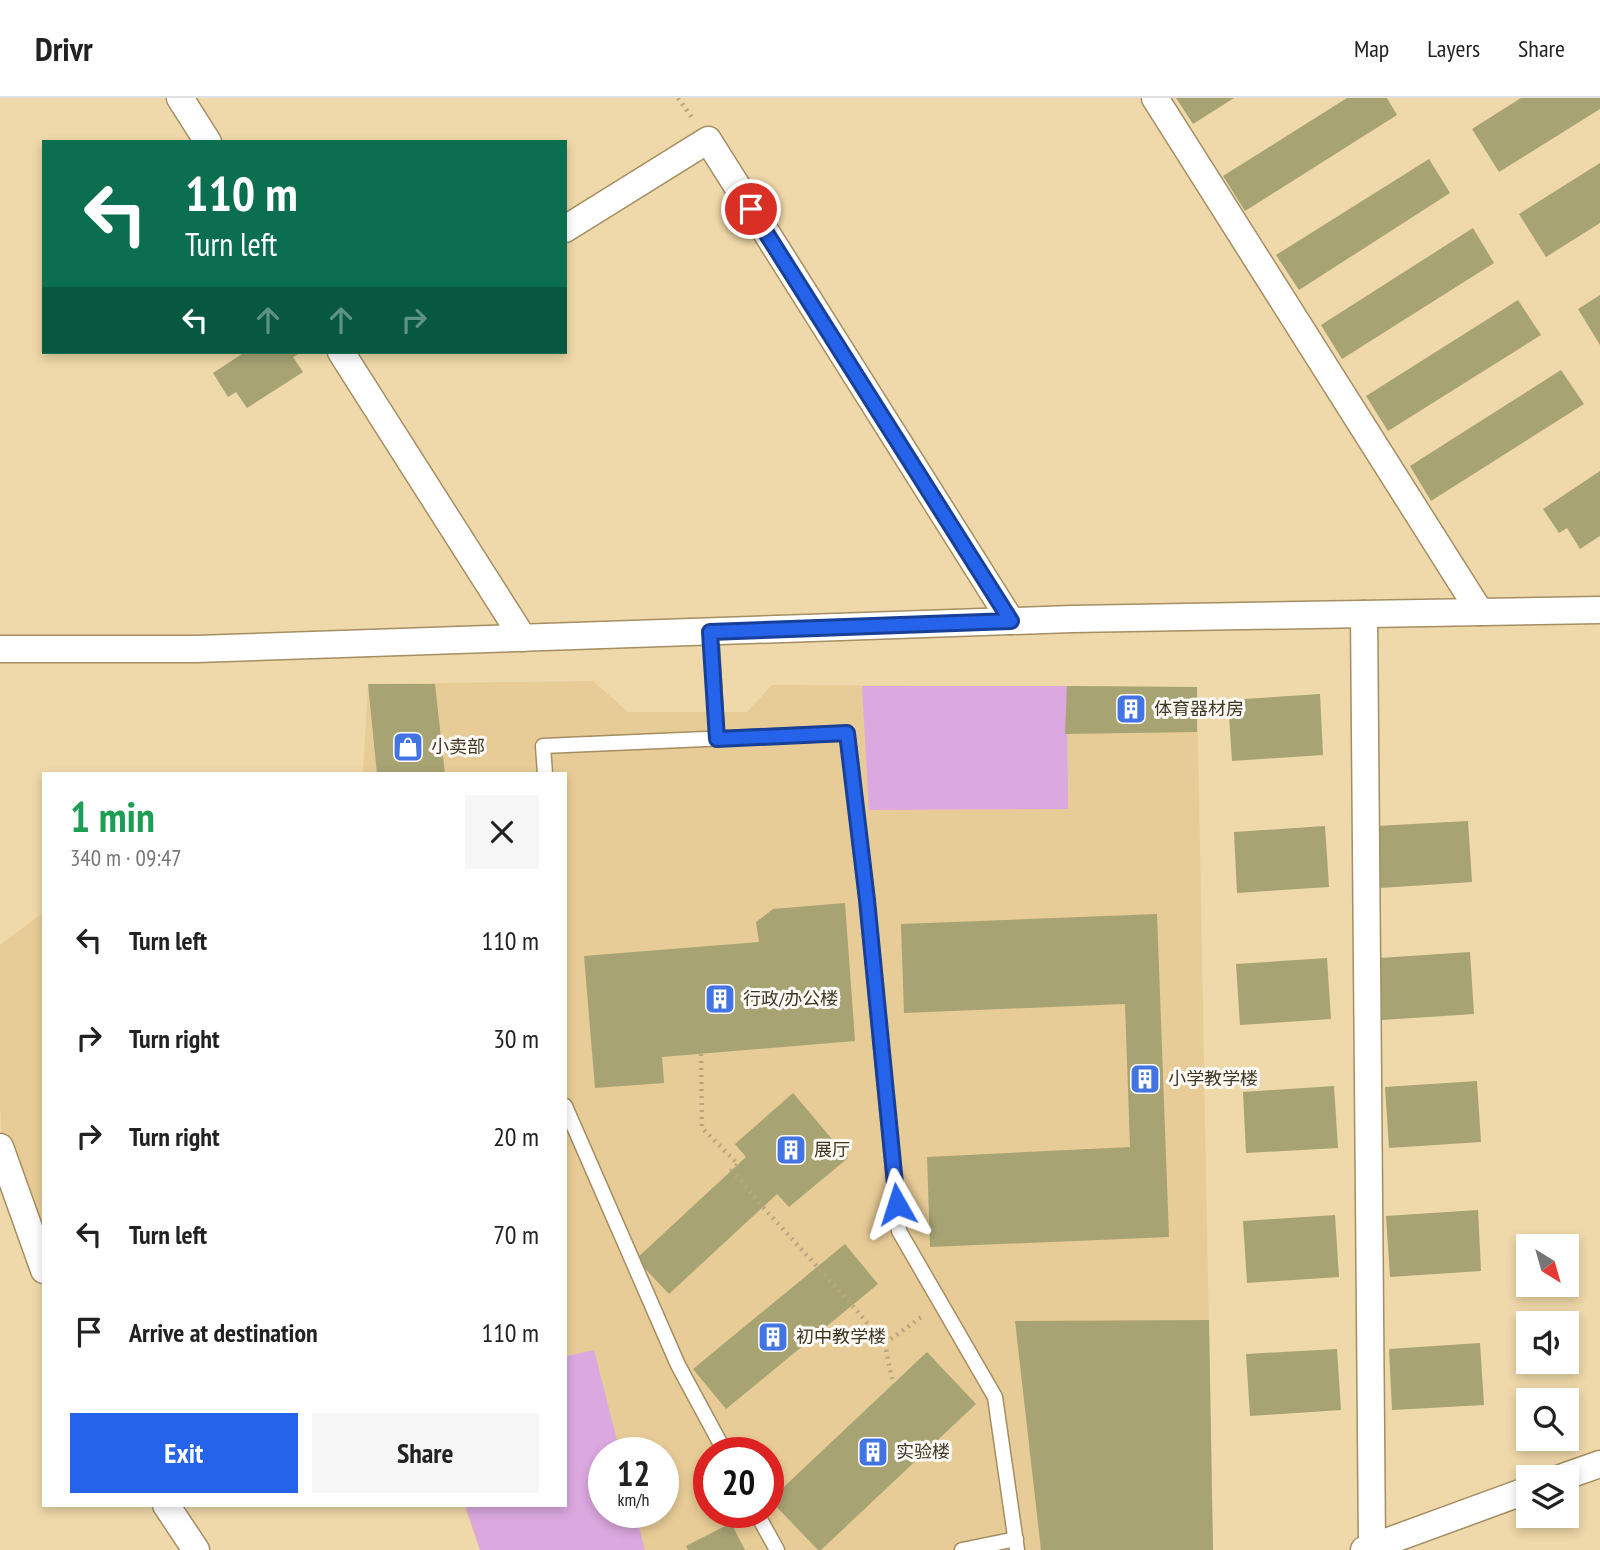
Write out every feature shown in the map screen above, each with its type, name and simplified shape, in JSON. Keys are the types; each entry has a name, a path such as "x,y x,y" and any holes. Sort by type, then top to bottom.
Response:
{"street":[{"path":"180,98 207,140"},
{"path":"1155,98 1480,612"},
{"path":"567,228 708,140 1011,621"},
{"path":"352,356 523,638"},
{"path":"0,649 197,649 1011,621 1600,610"},
{"path":"1364,614 1368,1548 1516,1494"},
{"path":"0,1147 42,1264"},
{"path":"1579,1471 1600,1464"},
{"path":"167,1507 196,1550"}],"lane":[{"path":"710,632 717,739"},
{"path":"545,772 543,746 847,733 867,900 899,1231 995,1396 1016,1545 962,1550"},
{"path":"567,1111 678,1365 717,1437"},
{"path":"764,1528 776,1550"}],"path":[{"path":"701,1054 702,1128 738,1164 732,1170 763,1207 885,1344 893,1384"},
{"path":"885,1344 941,1303"}],"shaded area":[{"path":"593,681 628,712 747,712 772,685 1197,687 1213,1550 480,1550 465,1507 567,1507 567,772 363,772 368,684"},
{"path":"862,686 1067,686 1068,809 869,810"},
{"path":"42,914 42,1264 3,1156 0,1108 0,945"},
{"path":"594,1350 616,1437 588,1437 588,1528 639,1528 645,1550 480,1550 466,1507 567,1507 567,1356"}],"building":[{"path":"1176,98 1234,98 1193,124"},
{"path":"1347,98 1387,98 1397,115 1245,211 1223,176"},
{"path":"1521,98 1600,98 1600,109 1499,172 1472,129"},
{"path":"1429,159 1450,193 1299,290 1276,255"},
{"path":"1600,163 1600,223 1546,257 1519,214"},
{"path":"1473,228 1494,263 1342,359 1321,325"},
{"path":"1600,295 1600,345 1578,309"},
{"path":"1518,300 1541,335 1388,431 1366,396"},
{"path":"242,354 298,354 293,357 303,372 247,408 236,392 228,397 213,373"},
{"path":"1561,370 1584,404 1431,501 1410,466"},
{"path":"1600,471 1600,536 1580,549 1567,528 1559,533 1543,509"},
{"name":"小卖部","path":"368,684 435,684 445,772 377,772"},
{"name":"体育器材房","path":"1067,686 1197,687 1197,732 1065,734"},
{"path":"1320,694 1323,755 1232,761 1228,700"},
{"path":"1468,821 1472,882 1380,888 1376,826"},
{"path":"1325,826 1329,887 1237,893 1234,832"},
{"name":"行政/办公楼","path":"845,903 855,1041 662,1057 664,1083 595,1088 584,956 759,942 756,922 773,909"},
{"path":"1157,914 1169,1237 930,1247 927,1157 1130,1147 1125,1004 904,1013 901,924"},
{"path":"1470,952 1474,1014 1382,1020 1379,958"},
{"path":"1327,958 1331,1019 1240,1025 1236,964"},
{"path":"1477,1081 1481,1142 1389,1148 1385,1087"},
{"path":"1334,1086 1338,1148 1246,1153 1243,1092"},
{"path":"793,1093 848,1158 789,1207 777,1194 669,1294 636,1259 746,1157 735,1144"},
{"path":"1478,1210 1481,1271 1390,1277 1386,1216"},
{"path":"1335,1215 1339,1277 1247,1283 1243,1221"},
{"name":"初中教学楼","path":"845,1244 878,1284 726,1409 693,1369"},
{"path":"1209,1320 1213,1550 1041,1550 1015,1321"},
{"path":"1480,1343 1484,1405 1392,1410 1389,1349"},
{"path":"1337,1349 1341,1410 1250,1416 1246,1354"},
{"name":"实验楼","path":"927,1352 976,1404 821,1550 784,1515 784,1487"},
{"path":"721,1528 734,1528 745,1550 688,1550 686,1546"}],"place":[{"name":"体育器材房","path":"1131,709"},
{"name":"小卖部","path":"408,747"},
{"name":"行政/办公楼","path":"720,999"},
{"name":"小学教学楼","path":"1145,1079"},
{"name":"展厅","path":"791,1150"},
{"name":"初中教学楼","path":"773,1337"},
{"name":"实验楼","path":"873,1452"}],"route":[{"path":"751,209 1011,621 710,632 717,739 847,733 867,900 897,1204"}]}
